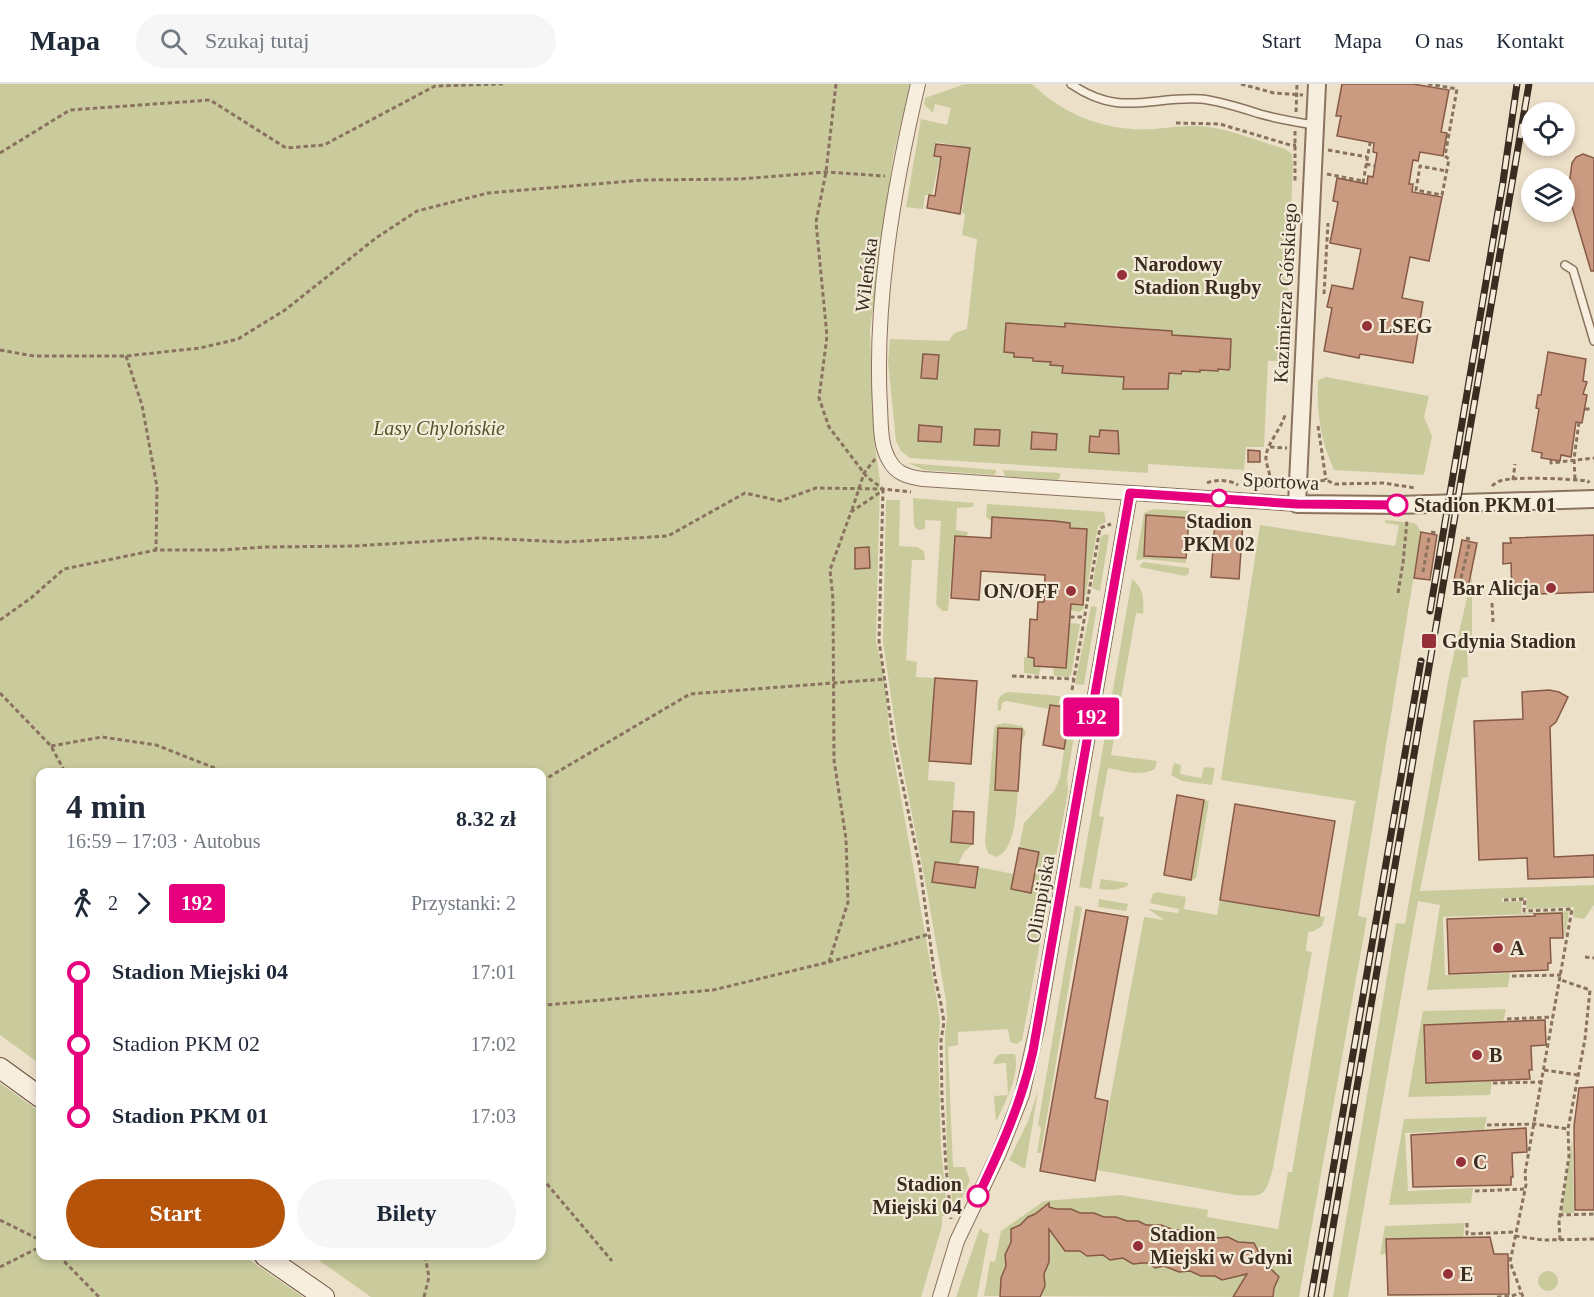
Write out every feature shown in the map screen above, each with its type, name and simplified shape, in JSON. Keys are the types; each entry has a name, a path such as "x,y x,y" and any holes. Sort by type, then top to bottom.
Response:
{"main road":[{"path":"0,1068 36,1094"},
{"path":"271,1260 324,1297"}],"street":[{"name":"Wileńska","path":"896,470 884,448 878,371 880,318 899,177 918,84"},
{"name":"Kazimierza Górskiego","path":"1297,504 1316,90"},
{"name":"Sportowa","path":"896,470 914,478 1297,504 1397,505 1593,495"},
{"name":"Olimpijska","path":"940,1297 957,1241 1011,1125 1028,1076 1130,493"}],"lane":[{"path":"1071,84 1101,99 1115,103 1130,105 1202,99 1314,125"},
{"path":"1565,265 1573,270 1594,341"}],"path":[{"path":"0,153 70,110 210,100 286,148 324,145 435,86 503,84"},
{"path":"836,84 826,172 816,222 827,336 819,398 829,427 864,472 883,489 879,641 894,743 920,868 944,1022 941,1040 942,1098 951,1222"},
{"path":"1241,84 1274,93 1297,95 1316,90"},
{"path":"1295,191 1297,84"},
{"path":"1428,84 1457,89 1445,156 1449,159 1442,195 1416,190 1420,166 1446,171"},
{"path":"1176,123 1220,124 1296,145"},
{"path":"1327,174 1363,182 1370,142"},
{"path":"1323,150 1367,157"},
{"path":"1366,165 1375,166"},
{"path":"0,350 34,356 126,356 200,348 238,339 285,310 376,238 417,211 488,193 644,180 741,179 826,172 899,177"},
{"path":"126,356 142,405 157,487 156,550"},
{"path":"1585,409 1590,410"},
{"path":"1268,483 1271,475 1266,460 1267,453 1285,415"},
{"path":"1575,479 1574,459 1579,422"},
{"path":"1270,447 1292,448"},
{"path":"830,962 848,902 846,839 834,760 833,598 830,570 864,472 884,448"},
{"path":"1322,453 1326,480"},
{"path":"1551,460 1551,463 1594,458"},
{"path":"1512,480 1515,464"},
{"path":"1492,486 1501,480 1575,479 1588,481 1593,495"},
{"path":"1308,483 1326,480 1335,484 1383,483 1424,489"},
{"path":"0,620 31,598 64,569 156,550 356,546 480,538 564,542 668,536 745,493 780,501 816,488 883,489"},
{"path":"851,512 883,489"},
{"path":"1398,592 1404,554 1406,513"},
{"path":"1072,690 1100,528 1113,524 1124,525"},
{"path":"1431,531 1437,532"},
{"path":"1423,572 1430,538"},
{"path":"1461,578 1468,539"},
{"path":"1088,597 1095,598"},
{"path":"1492,603 1493,622"},
{"path":"1070,617 1085,617"},
{"path":"1012,676 1074,680"},
{"path":"546,780 690,694 885,680"},
{"path":"0,693 51,746 63,768"},
{"path":"51,746 102,737 156,745 215,768"},
{"path":"1504,900 1525,899 1524,911 1572,909 1525,1173 1525,1189 1510,1262 1523,1297"},
{"path":"546,1005 713,990 830,962 930,934"},
{"path":"1585,957 1594,958"},
{"path":"1512,976 1562,975"},
{"path":"1560,1240 1559,1215 1569,1156 1568,1129 1592,993 1590,990 1561,980"},
{"path":"1506,1018 1553,1017"},
{"path":"1544,1070 1578,1076"},
{"path":"1493,1083 1542,1082"},
{"path":"1487,1125 1535,1124 1568,1129"},
{"path":"546,1183 612,1261"},
{"path":"1475,1191 1525,1189"},
{"path":"1559,1215 1594,1214"},
{"path":"0,1220 36,1238"},
{"path":"1467,1223 1467,1234 1515,1234 1543,1240 1594,1239"},
{"path":"0,1267 36,1249"},
{"path":"63,1260 99,1297"},
{"path":"424,1297 429,1277 426,1260"},
{"path":"1497,1297 1511,1297 1520,1293"}],"green space":[{"name":"Lasy Chylońskie","path":"0,84 910,84 893,157 870,330 874,438 880,481 876,642 885,679 889,730 940,1021 938,1048 941,1148 948,1216 942,1216 942,1226 921,1297 371,1297 319,1260 546,1260 546,768 36,768 36,1061 0,1035"},
{"name":"Narodowy Stadion Rugby","path":"965,84 1032,84 1073,113 1104,125 1137,129 1211,127 1285,149 1292,154 1285,357 1281,361 1268,361 1264,447 1246,447 1244,470 1148,464 1148,473 910,458 901,451 896,441 888,362 890,339 949,341 956,333 967,329 977,239 962,235 965,214 962,213 970,148 936,142 933,157 940,158 932,195 925,195 923,209 906,207 921,119 947,125 951,108 935,104 933,113 924,104 925,98"},
{"path":"1326,377 1429,396 1424,417 1432,436 1424,475 1334,470 1323,437 1319,415 1318,380"},
{"path":"908,463 996,470 996,473 994,475 924,470"},
{"path":"1003,470 1060,473 1060,478 1057,480 1005,476"},
{"path":"913,498 974,503 973,507 957,508 956,530 968,532 967,536 955,536 948,611 942,611 936,604 941,521 925,520 925,529 918,530 914,526"},
{"path":"886,500 900,500 899,546 917,547 924,551 925,560 912,560 906,660 917,662 916,677 935,678 928,780 955,782 951,842 973,844 964,852 958,865 935,862 932,882 975,888 978,867 1014,874 1024,823 1054,791 1060,778 1070,708 1050,705 1049,709 1006,701 1002,703 1001,710 998,711 1000,697 1008,692 1060,696 1059,704 1065,704 1066,697 1080,699 1067,779 1068,792 1022,1040 1017,1044 1010,1042 1008,1029 958,1032 958,1045 948,1047 953,1167 965,1167 970,1180 954,1215 947,1161 946,1001 897,738 883,642"},
{"path":"987,504 1104,512 1106,522 1098,526 1083,610 1078,612 1071,610 1071,604 1083,605 1087,529 1070,528 1054,521 992,517 992,522 986,517"},
{"path":"1153,509 1189,511 1189,518 1146,515 1144,556 1186,558 1186,563 1136,560 1144,513"},
{"path":"1385,520 1414,523 1421,532 1358,916 1367,918 1299,1297 984,1296 990,1261 995,1262 1001,1231 1044,1201 1120,1195 1208,1210 1207,1217 1278,1229 1288,1172 1292,1172 1356,801 1221,780 1260,525 1395,546 1399,525 1385,523"},
{"path":"1109,535 1100,591 1092,588 1101,536"},
{"path":"1143,562 1189,568 1189,573 1185,576 1139,567"},
{"path":"1472,576 1472,642 1467,642 1468,677 1462,678 1420,891 1594,885 1594,905 1584,919 1573,917 1574,907 1526,909 1527,898 1502,898 1502,902 1522,901 1521,913 1569,911 1565,938 1563,913 1443,917 1445,975 1510,973 1508,987 1427,990 1440,905 1418,901 1348,1297 1333,1297 1396,923 1405,924 1449,676"},
{"path":"1132,579 1139,586 1142,595 1143,614 1136,613 1111,755 1157,761 1155,769 1144,773 1108,768 1099,816 1104,817 1091,889 1079,887"},
{"path":"1091,606 1097,607 1084,685 1075,684"},
{"path":"1070,623 1080,624 1071,675 1068,677 1054,676 1053,667 1066,668"},
{"path":"1024,657 1034,658 1041,666 1039,675 1024,673"},
{"path":"1004,723 1022,726 1026,733 1022,741 1021,729 998,728 995,789 1018,791 1014,828 1008,847 996,857 988,853 985,843 994,729 996,725"},
{"path":"1174,763 1181,765 1180,774 1201,778 1204,767 1215,768 1212,785 1182,781 1171,775"},
{"path":"1204,800 1209,801 1196,878 1191,880"},
{"path":"1101,879 1128,883 1128,885 1118,889 1099,889"},
{"path":"1157,892 1186,897 1184,909 1217,915 1220,900 1325,917 1322,926 1308,932 1306,951 1312,952 1273,1168 1268,1184 1258,1195 1236,1195 1097,1170 1144,917 1164,920 1148,909 1178,913 1179,909 1150,903 1153,894"},
{"path":"1099,899 1128,904 1126,911 1098,907"},
{"path":"1075,906 1082,907 1041,1153 1037,1153 1041,1128 1038,1125"},
{"path":"1506,1009 1503,1022 1424,1025 1426,1083 1492,1081 1490,1095 1408,1097 1423,1011"},
{"path":"1000,1054 1015,1054 1014,1080 1008,1095 1006,1063 993,1064"},
{"path":"0,1083 36,1109 36,1260 250,1260 303,1297 0,1297"},
{"path":"1038,1091 1025,1169 1009,1160 1028,1121"},
{"path":"1008,1095 1007,1097 996,1122 994,1096"},
{"path":"1487,1117 1484,1130 1405,1133 1408,1191 1473,1188 1471,1203 1389,1205 1404,1119"},
{"path":"1572,1139 1574,1213 1561,1213"},
{"path":"1465,1223 1463,1238 1380,1255 1385,1226"},
{"path":"980,1228 989,1234 977,1297 956,1297"},
{"path":"1544,1271 1552,1271 1558,1277 1558,1285 1552,1291 1544,1291 1538,1285 1538,1277"}],"building":[{"path":"1342,84 1413,84 1449,90 1441,132 1447,133 1443,156 1420,152 1418,161 1413,160 1409,184 1413,184 1412,192 1442,197 1429,261 1410,257 1402,298 1423,302 1413,363 1360,354 1359,358 1324,351 1332,308 1327,307 1332,285 1353,289 1361,249 1330,243 1338,202 1333,201 1337,178 1367,184 1368,176 1373,177 1377,153 1373,152 1374,143 1337,136 1341,116 1336,116"},
{"path":"936,144 970,148 960,214 927,208 929,195 935,196 941,157 934,156"},
{"path":"1583,154 1594,158 1594,271 1591,271 1575,217 1575,168 1571,168 1576,157"},
{"path":"1006,323 1065,327 1065,323 1172,331 1172,335 1231,339 1230,367 1229,370 1169,373 1168,389 1123,389 1124,377 1062,373 1063,366 1050,365 1051,362 1033,361 1033,358 1014,357 1014,353 1004,352"},
{"path":"1548,352 1586,359 1583,381 1587,382 1583,394 1587,395 1582,423 1576,422 1571,457 1561,455 1560,461 1541,458 1542,453 1532,451 1539,409 1536,408 1538,395 1541,395"},
{"path":"923,354 939,355 937,379 921,378"},
{"path":"919,425 942,427 941,442 918,441"},
{"path":"975,429 1000,430 999,446 974,445"},
{"path":"1100,430 1118,431 1119,454 1089,452 1090,436 1099,437"},
{"path":"1032,432 1057,434 1056,450 1031,449"},
{"path":"1248,450 1260,451 1260,462 1248,462"},
{"path":"1146,515 1189,518 1186,558 1144,556"},
{"path":"992,517 1070,523 1070,528 1087,529 1083,605 1071,604 1066,668 1034,666 1034,658 1028,657 1030,619 1037,620 1038,602 1044,602 1045,575 981,571 979,600 951,598 955,536 991,538"},
{"path":"1215,520 1243,522 1239,579 1211,577"},
{"path":"1421,532 1437,535 1430,580 1414,578"},
{"path":"1594,535 1594,592 1512,595 1511,563 1503,564 1503,543 1511,543 1510,538"},
{"path":"1462,540 1477,543 1468,588 1453,585"},
{"path":"869,547 870,568 855,569 855,548"},
{"path":"935,678 977,681 971,764 929,761"},
{"path":"1549,690 1568,697 1556,722 1550,727 1554,857 1594,855 1594,877 1528,879 1527,858 1479,860 1474,721 1523,719 1522,692"},
{"path":"1050,705 1071,708 1064,749 1043,745"},
{"path":"998,728 1022,729 1018,791 995,790"},
{"path":"1177,795 1204,800 1191,880 1164,875"},
{"path":"1235,804 1335,821 1319,916 1220,900"},
{"path":"953,811 974,812 973,844 951,842"},
{"path":"1019,848 1039,852 1031,893 1011,889"},
{"path":"935,862 978,867 975,888 932,882"},
{"path":"1086,910 1128,917 1095,1098 1108,1101 1095,1181 1040,1171"},
{"name":"A","path":"1562,913 1563,938 1550,938 1551,963 1548,963 1548,970 1449,974 1447,919"},
{"name":"B","path":"1545,1020 1546,1045 1531,1046 1530,1079 1426,1083 1424,1025"},
{"path":"1594,1087 1594,1210 1575,1210 1574,1126 1579,1088"},
{"name":"C","path":"1526,1128 1527,1152 1512,1153 1511,1185 1413,1187 1411,1135"},
{"path":"1049,1203 1049,1207 1056,1209 1071,1209 1080,1213 1094,1213 1104,1217 1138,1221 1146,1225 1161,1225 1174,1230 1254,1243 1258,1251 1266,1258 1270,1268 1279,1277 1273,1297 1233,1297 1247,1274 1222,1280 1215,1276 1201,1276 1190,1271 1179,1272 1164,1266 1155,1268 1148,1263 1133,1264 1123,1258 1110,1260 1103,1255 1087,1256 1080,1251 1065,1251 1049,1229 1049,1262 1044,1274 1045,1286 1040,1297 1000,1297 1001,1278 1006,1266 1005,1255 1011,1242 1011,1229"},
{"name":"E","path":"1490,1237 1494,1254 1508,1254 1509,1294 1388,1295 1386,1239"}],"railway":[{"path":"1430,611 1503,182 1517,84"},
{"path":"1321,1297 1529,84"},
{"path":"1311,1297 1421,661"}],"bus line":[{"name":"192","path":"978,1196 1011,1125 1028,1076 1130,493 1297,504 1397,505"}],"place":[{"name":"Narodowy Stadion Rugby","path":"1122,275"},
{"name":"LSEG","path":"1367,326"},
{"name":"Stadion PKM 02","path":"1219,498"},
{"name":"Stadion PKM 01","path":"1397,505"},
{"name":"Bar Alicja","path":"1551,588"},
{"name":"ON/OFF","path":"1071,591"},
{"name":"Gdynia Stadion","path":"1429,641"},
{"name":"A","path":"1498,948"},
{"name":"B","path":"1477,1055"},
{"name":"C","path":"1461,1162"},
{"name":"Stadion Miejski 04","path":"978,1196"},
{"name":"Stadion Miejski w Gdyni","path":"1138,1246"},
{"name":"E","path":"1448,1274"}]}
